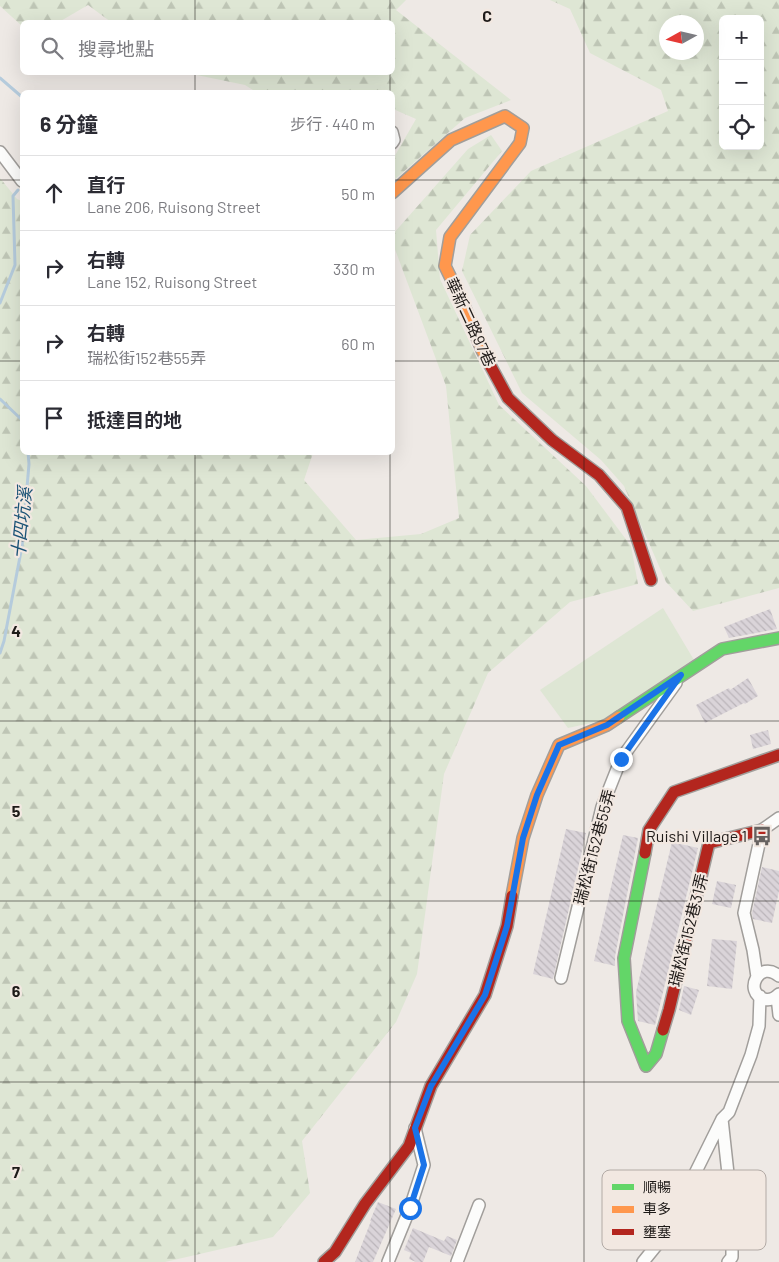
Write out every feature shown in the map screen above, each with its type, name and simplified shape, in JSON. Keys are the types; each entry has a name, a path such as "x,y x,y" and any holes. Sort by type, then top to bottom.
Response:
{"street":[{"name":"華新二路97巷","path":"395,190 451,140 505,116 523,128 520,143 450,237 445,266 463,303 482,350 508,398 552,440 599,475 627,507 652,580"},
{"path":"0,152 20,178"},
{"path":"324,1262 335,1252 365,1204 409,1146 431,1086 485,995 507,926 523,838 537,795 559,745 607,725 722,649 779,638"},
{"name":"瑞松街152巷55弄","path":"561,978 602,807 621,759 681,675"},
{"name":"瑞松街152巷31弄","path":"762,830 709,843 669,1010 656,1054 646,1066 628,1021 624,958 648,830 674,792 779,755"},
{"path":"779,818 762,830 744,913 757,977 755,989 760,996 768,1000 778,996 779,1015"},
{"path":"757,977 768,971 772,971 779,976"},
{"path":"697,1170 722,1119 728,1112 751,1055 759,1026 760,996"},
{"path":"722,1119 728,1170"},
{"path":"388,1262 410,1208 424,1165 415,1128"},
{"path":"457,1262 478,1205"},
{"path":"642,1262 652,1250"},
{"path":"728,1262 732,1257 732,1250"}],"green space":[{"path":"0,0 406,0 396,10 511,100 465,118 395,179 395,156 416,119 395,110 395,90 253,90 245,85 197,75 395,75 395,20 108,20 88,5 62,20 20,20 20,24 0,6"},
{"path":"550,0 779,0 779,588 693,611 666,582 624,486 601,460 522,393 462,271 470,235 531,171 668,111 661,90 590,53 570,9"},
{"path":"491,135 502,151 436,230 440,279 499,405 586,486 631,546 638,584 570,602 488,673 444,774 417,974 396,1022 302,1141 310,1193 273,1237 165,1262 0,1262 0,178 20,200 20,455 312,455 304,480 356,540 421,534 459,518 446,386 395,249 395,232 468,149"},
{"path":"663,608 694,660 605,720 568,728 540,690"}],"building":[{"path":"770,609 777,629 729,638 724,627"},
{"path":"748,678 758,696 705,723 696,705 729,688 730,690"},
{"path":"768,730 771,744 753,749 750,735"},
{"path":"566,829 586,833 553,979 533,974"},
{"path":"623,835 638,838 615,956 615,966 594,961"},
{"path":"672,842 698,848 655,1025 638,1021 636,992"},
{"path":"762,867 779,871 779,891 772,923 753,919 752,913"},
{"path":"717,881 736,885 731,908 712,904"},
{"path":"712,939 737,941 732,989 707,986"},
{"path":"684,986 699,990 691,1015 679,1010"},
{"path":"378,1202 396,1209 373,1262 355,1262 370,1221"},
{"path":"413,1228 444,1241 447,1236 457,1240 451,1256 429,1247 423,1262 409,1259 411,1253 404,1250"}],"waterway":[{"name":"十四坑溪","path":"0,78 20,95"},
{"name":"十四坑溪","path":"0,303 15,265 13,196 18,190"},
{"name":"十四坑溪","path":"0,399 20,418"},
{"name":"十四坑溪","path":"0,653 4,641 22,546 28,455"}],"traffic: fast":[{"path":"619,717 722,649 779,638"},
{"path":"645,853 624,958 628,1021 646,1066 656,1054 663,1030"}],"traffic: slow":[{"path":"395,190 451,140 505,116 523,128 520,143 450,237 445,266 490,365"},
{"path":"512,896 523,838 537,795 559,745 607,725 619,717"}],"traffic: jam":[{"path":"490,365 508,398 552,440 599,475 627,507 651,580"},
{"path":"645,853 649,830 674,792 779,755"},
{"path":"663,1030 709,843 762,830"},
{"path":"324,1262 335,1252 365,1204 409,1146 431,1086 485,995 507,926 512,896"}],"place":[{"name":"Ruishi Village 1","path":"762,836"}],"route":[{"path":"410,1208 424,1165 415,1128 431,1086 485,995 507,926 523,838 537,795 559,745 607,725 681,675 621,759"}]}
